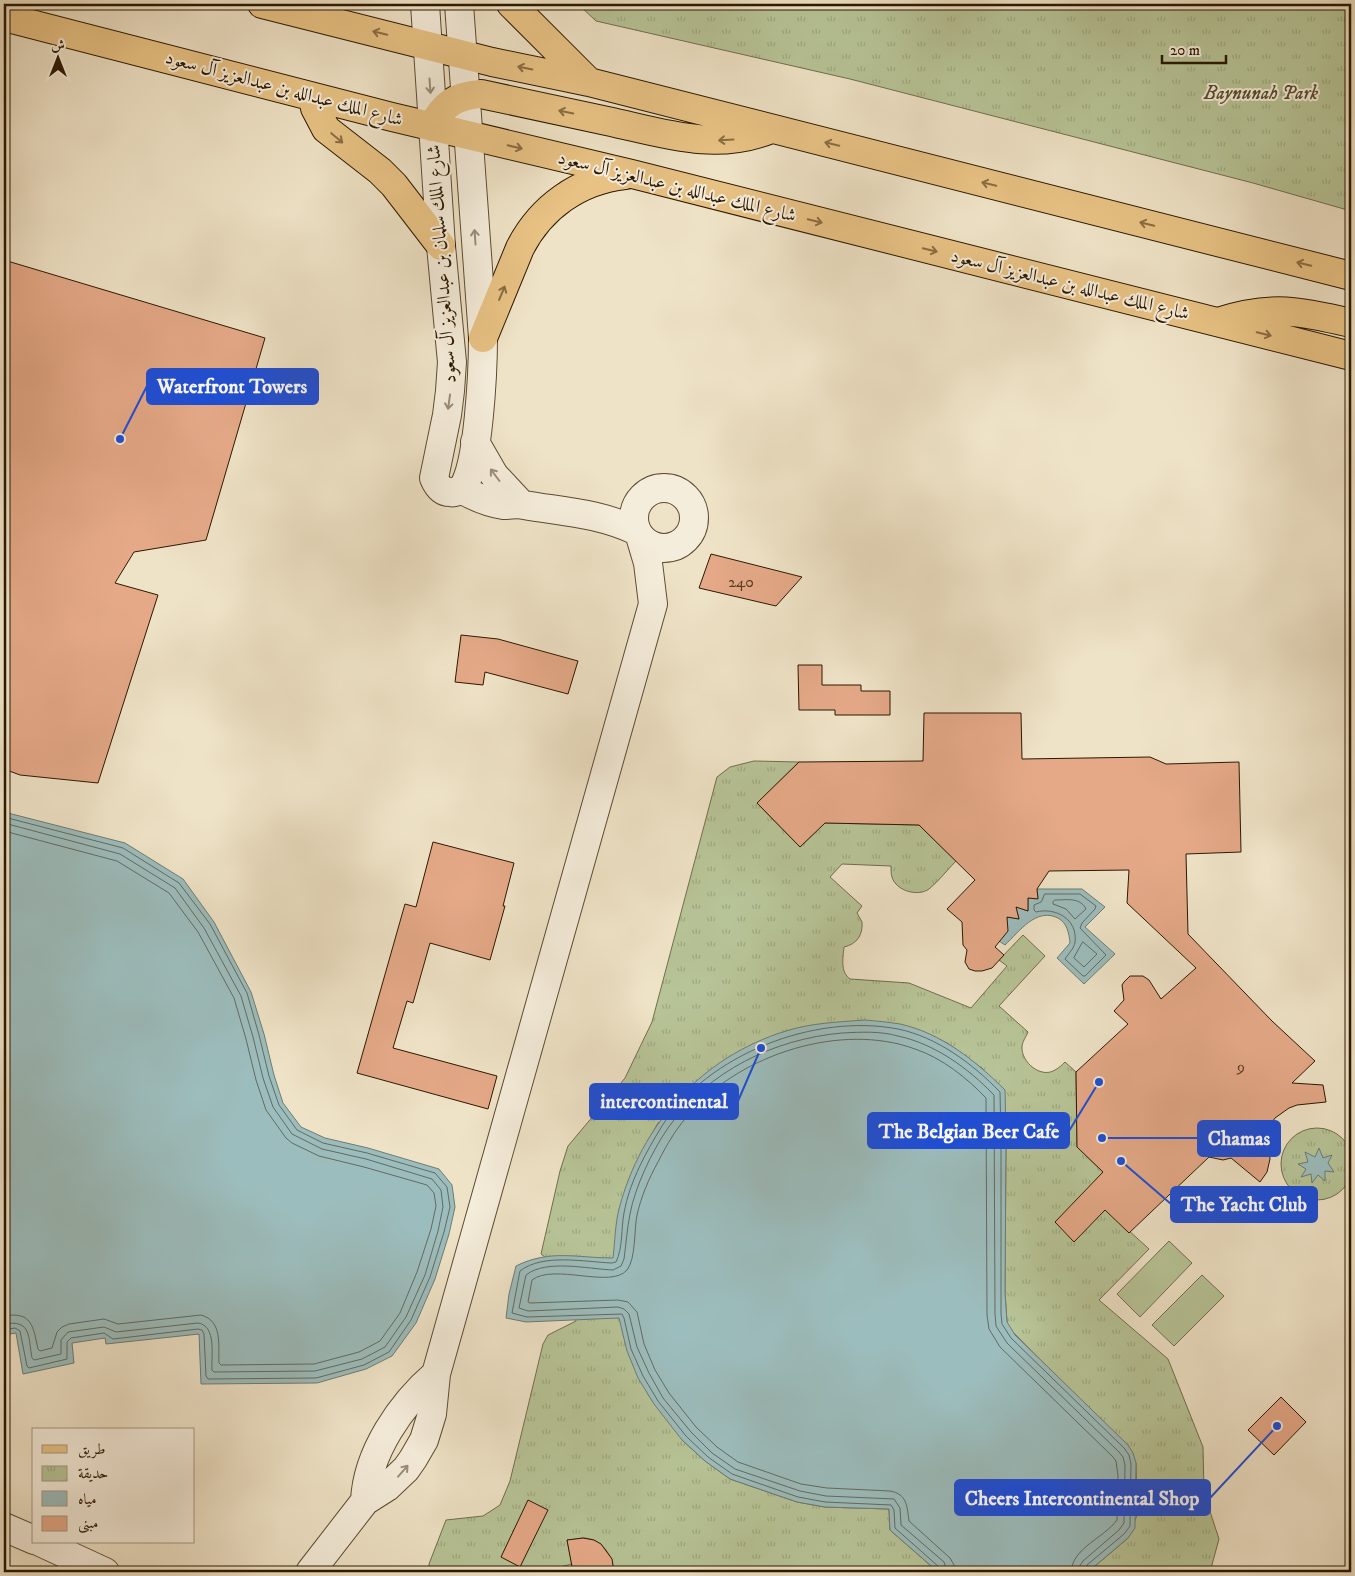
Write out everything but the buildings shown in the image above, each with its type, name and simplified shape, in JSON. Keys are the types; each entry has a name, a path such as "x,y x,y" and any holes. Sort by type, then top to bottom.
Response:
{"main road":[{"path":"263,4 463,54 589,82 1351,276"},
{"path":"511,4 589,82"},
{"name":"شارع الملك عبدالله بن عبدالعزيز آل سعود","path":"4,17 432,127 632,174 1351,356"},
{"path":"432,127 437,116 454,100 466,95 481,94 689,139 732,140 753,137 773,129"},
{"path":"313,97 315,108 326,129 380,171 394,185 440,246"},
{"path":"483,338 520,248 543,214 581,187 614,176 632,174"},
{"path":"1217,322 1241,314 1269,310 1292,310 1351,323"}],"street":[{"name":"شارع الملك سلمان بن عبدالعزيز آل سعود","path":"425,4 440,246 452,362 448,407 434,478 441,490 448,492 461,489 468,477 481,395 483,338 459,4"},
{"path":"475,442 494,475 521,504"},
{"path":"461,489 475,497 490,502 505,505 521,504 550,510 578,512 608,520 638,534 648,544 658,548 669,548 679,544 688,538 693,529 694,514 689,500 682,492 672,488 661,487 651,490 643,496 611,506 578,512"},
{"path":"643,496 634,512 634,522 648,563 653,604"},
{"path":"310,1568 365,1496 436,1374 653,604 661,591 669,565 679,544"},
{"path":"4,1512 32,1522"},
{"path":"4,1527 32,1539"},
{"path":"44,1544 105,1572"},
{"path":"72,1544 105,1572"}],"green space":[{"name":"Baynunah Park","path":"578,4 1351,4 1351,211 1253,183 850,79 596,21"},
{"path":"754,761 799,762 757,803 800,847 825,823 919,825 956,861 929,889 919,892 908,891 898,886 892,877 891,866 842,864 830,877 862,906 857,913 862,922 860,935 852,944 844,947 843,969 850,979 909,983 971,1008 1007,966 999,960 1023,935 1045,956 999,1006 1028,1032 1022,1047 1025,1058 1033,1068 1038,1071 1050,1072 1065,1062 1076,1072 1077,1147 1103,1172 1104,1208 1149,1249 1099,1300 1168,1359 1203,1447 1204,1493 1219,1539 1210,1572 1088,1572 1128,1538 1137,1515 1136,1463 1073,1393 1009,1328 1005,1293 1006,1139 983,1069 947,1043 923,1032 658,1123 636,1166 619,1211 682,1440 705,1461 730,1479 797,1502 825,1507 889,1509 890,1530 938,1572 613,1572 609,1554 605,1549 596,1541 584,1538 567,1540 572,1564 546,1572 429,1572 429,1564 446,1520 483,1516 500,1505 510,1481 543,1344 548,1335 576,1321 555,1265 541,1254 560,1171 568,1146 625,1078 652,1022 717,777 730,767"},
{"path":"1317,1128 1331,1131 1343,1138 1350,1150 1353,1164 1350,1178 1343,1190 1331,1197 1317,1200 1303,1197 1291,1190 1284,1178 1281,1164 1284,1150 1291,1138 1303,1131"},
{"path":"1169,1241 1192,1263 1140,1317 1117,1294"},
{"path":"1202,1275 1224,1296 1174,1346 1152,1325"}],"water":[{"path":"4,812 125,843 183,879 214,922 251,992 283,1103 301,1127 325,1138 368,1148 439,1169 452,1185 455,1207 435,1279 416,1323 392,1356 366,1369 317,1383 201,1384 199,1334 106,1344 105,1338 72,1343 74,1363 23,1374 16,1333 4,1335"},
{"path":"1037,889 1082,889 1105,907 1085,927 1115,954 1084,984 1057,958 1070,943 1065,925 1058,918 1050,915 1035,918 1028,922 1005,945 999,941 1007,917 1019,919 1016,907 1028,911 1028,898 1038,898"},
{"path":"865,1020 900,1024 915,1028 944,1041 970,1059 1005,1090 1005,1293 1007,1322 1015,1335 1128,1445 1136,1463 1135,1528 1128,1538 1088,1572 938,1572 890,1530 889,1509 825,1507 797,1502 730,1479 705,1461 682,1440 654,1404 638,1378 627,1351 619,1318 526,1322 506,1318 509,1294 516,1266 528,1261 552,1256 613,1258 619,1209 629,1178 642,1149 659,1123 679,1098 702,1077 727,1058 755,1043 786,1031 835,1022"},
{"path":"1319,1148 1323,1158 1332,1155 1328,1163 1334,1172 1325,1171 1325,1181 1318,1175 1312,1183 1311,1174 1301,1177 1306,1169 1298,1164 1308,1162 1305,1152 1315,1157"}],"place":[{"name":"Waterfront Towers","path":"120,439"},
{"name":"intercontinental","path":"761,1048"},
{"name":"The Belgian Beer Cafe","path":"1099,1082"},
{"name":"Chamas","path":"1102,1138"},
{"name":"The Yacht Club","path":"1121,1161"},
{"name":"Cheers Intercontinental Shop","path":"1277,1426"}]}
